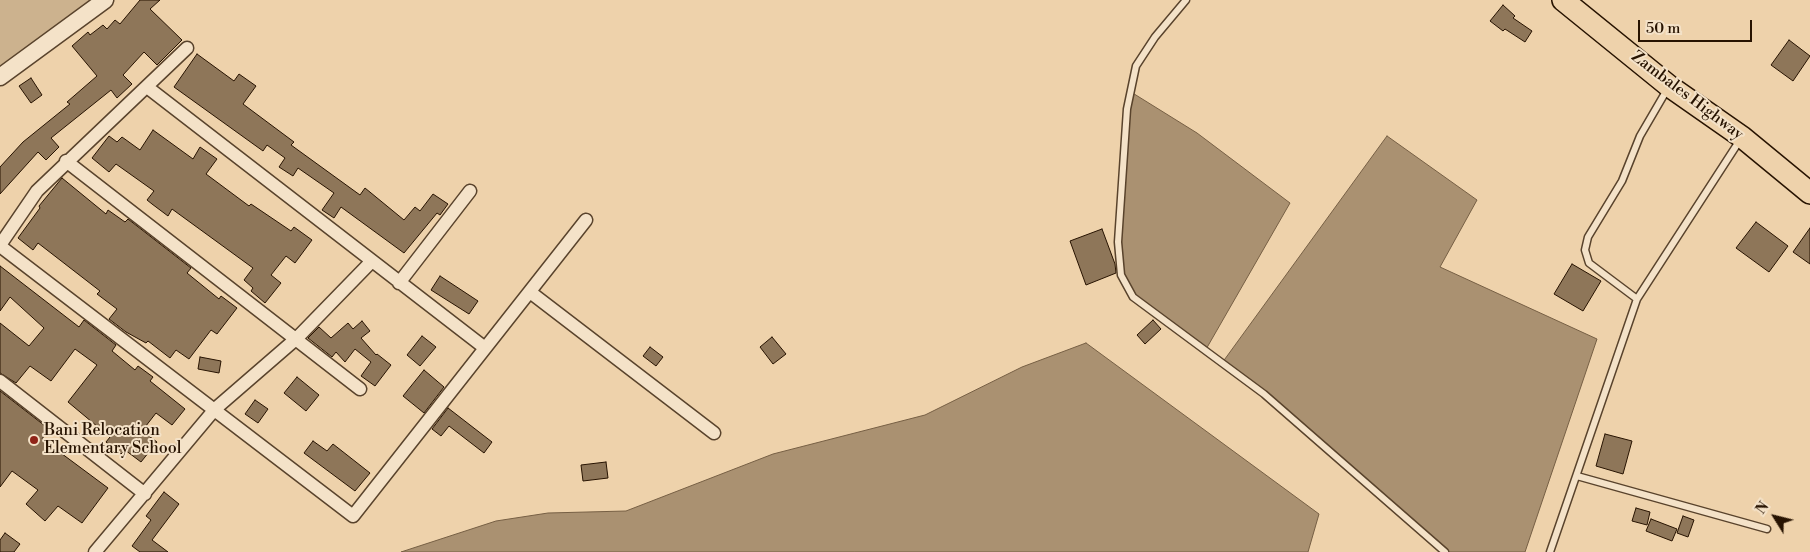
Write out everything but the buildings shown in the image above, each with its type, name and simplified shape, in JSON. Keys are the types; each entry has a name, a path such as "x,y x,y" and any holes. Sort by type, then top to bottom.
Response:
{"main road":[{"name":"Zambales Highway","path":"1564,0 1669,86 1742,137 1810,192"}],"street":[{"path":"0,77 105,0"},
{"path":"187,48 66,161 37,191 0,245 353,516 586,220"},
{"path":"147,87 485,348"},
{"path":"66,161 297,338 360,389"},
{"path":"400,283 470,191"},
{"path":"95,552 215,409 297,338 372,262"},
{"path":"530,292 714,433"},
{"path":"0,381 145,494"}],"lane":[{"path":"1186,0 1155,37 1136,66 1127,109 1118,242 1121,274 1133,297 1264,394 1445,552"},
{"path":"1637,299 1589,263 1585,250 1588,236 1622,181 1640,136 1669,86"},
{"path":"1550,552 1637,299 1742,137"},
{"path":"1577,476 1767,528"}],"shaded area":[{"path":"0,0 105,0 0,77"},
{"path":"1131,92 1197,133 1290,203 1205,351 1133,297 1121,275 1118,242"},
{"path":"1387,136 1477,200 1440,267 1597,339 1525,552 1445,552 1264,394 1222,363"},
{"path":"1086,343 1319,514 1308,552 401,552 496,521 548,513 626,511 773,454 925,415 1022,367"}],"place":[{"name":"Bani Relocation Elementary School","path":"34,440"}]}
